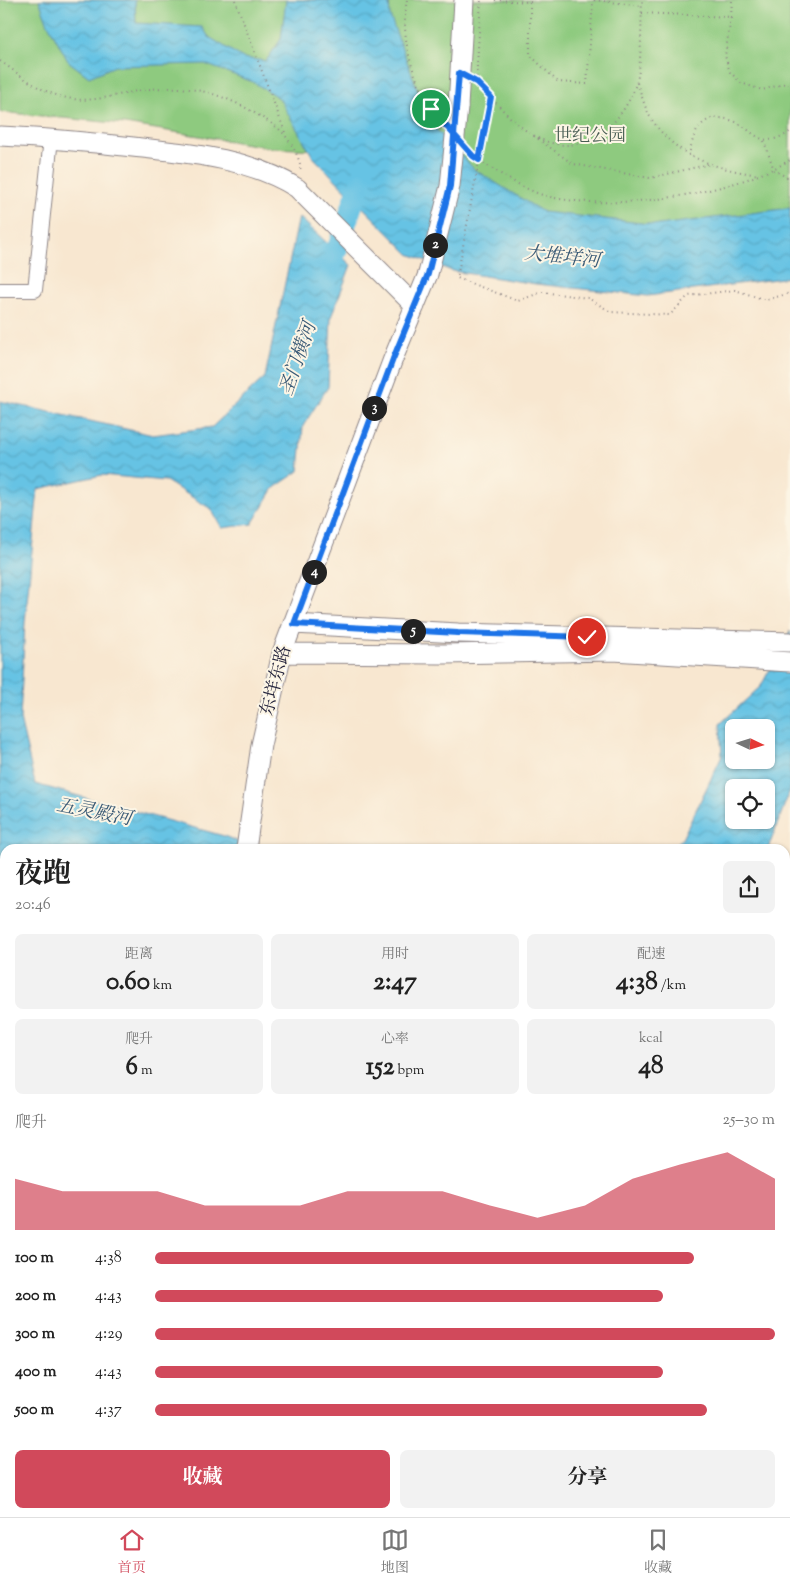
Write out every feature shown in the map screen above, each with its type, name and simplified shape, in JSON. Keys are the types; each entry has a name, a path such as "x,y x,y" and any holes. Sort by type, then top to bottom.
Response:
{"main road":[{"name":"东垟东路","path":"246,844 261,745 282,653 389,368 428,274 450,186 458,107 464,0"},
{"path":"0,136 50,138 203,155 280,177 297,188 415,306"},
{"path":"294,624 458,633 790,642"},
{"path":"282,653 613,652 790,662"}],"street":[{"path":"0,290 35,290 50,138"}],"path":[{"path":"236,0 285,132 302,166 297,188"},
{"path":"407,0 407,46 419,86 431,109 443,123"},
{"path":"476,82 481,0"},
{"path":"495,0 530,1 530,56 558,82 587,84 593,1 642,6"},
{"path":"530,133 549,142 567,145 588,142 608,130 620,115 637,82 642,0"},
{"path":"732,0 725,56 730,72 741,83 762,90 787,83 790,84"},
{"path":"642,13 731,17"},
{"path":"0,61 37,89 74,100 108,97 156,88 197,89 245,106 285,132"},
{"path":"459,73 476,82 530,133 573,164 650,178 710,164"},
{"path":"637,82 649,114 668,140 689,156 730,171 760,175"},
{"path":"491,97 457,278 518,302 542,292 588,298 611,312 670,315 688,296 734,290 766,300 790,293"},
{"path":"689,156 694,132 704,122 718,118 735,121 764,141 774,170 790,179"},
{"path":"764,141 772,140 790,131"},
{"path":"467,150 510,180 549,197 591,203 656,199 730,186 774,170 790,160"}],"green space":[{"name":"世纪公园","path":"0,0 790,0 790,260 557,276 340,151 273,148 125,124 0,112"}],"water":[{"name":"大堆垟河","path":"39,0 135,0 136,23 202,27 209,37 243,58 266,61 281,39 286,0 389,0 390,16 430,123 475,170 543,212 659,225 790,208 790,277 648,296 536,284 452,271 409,254 313,157 279,98 253,82 205,64 115,66 89,77 68,61 48,24"},
{"name":"五灵殿河","path":"299,217 351,265 331,317 328,387 303,426 299,471 274,488 252,524 222,528 211,509 166,481 102,475 38,489 25,622 20,719 35,784 224,836 244,844 0,844 0,401 153,435 212,427 265,377"},
{"path":"790,631 790,790 770,844 676,844 682,839 722,756 720,724 725,719 725,769 775,769 775,719 725,719 761,686"}],"waterway":[{"name":"圣门横河","path":"327,278 364,172"}],"route":[{"path":"431,109 473,156 479,160 491,97 476,82 459,73 458,107 454,147 450,186 428,274 393,359 294,624 458,633 587,637"}]}
